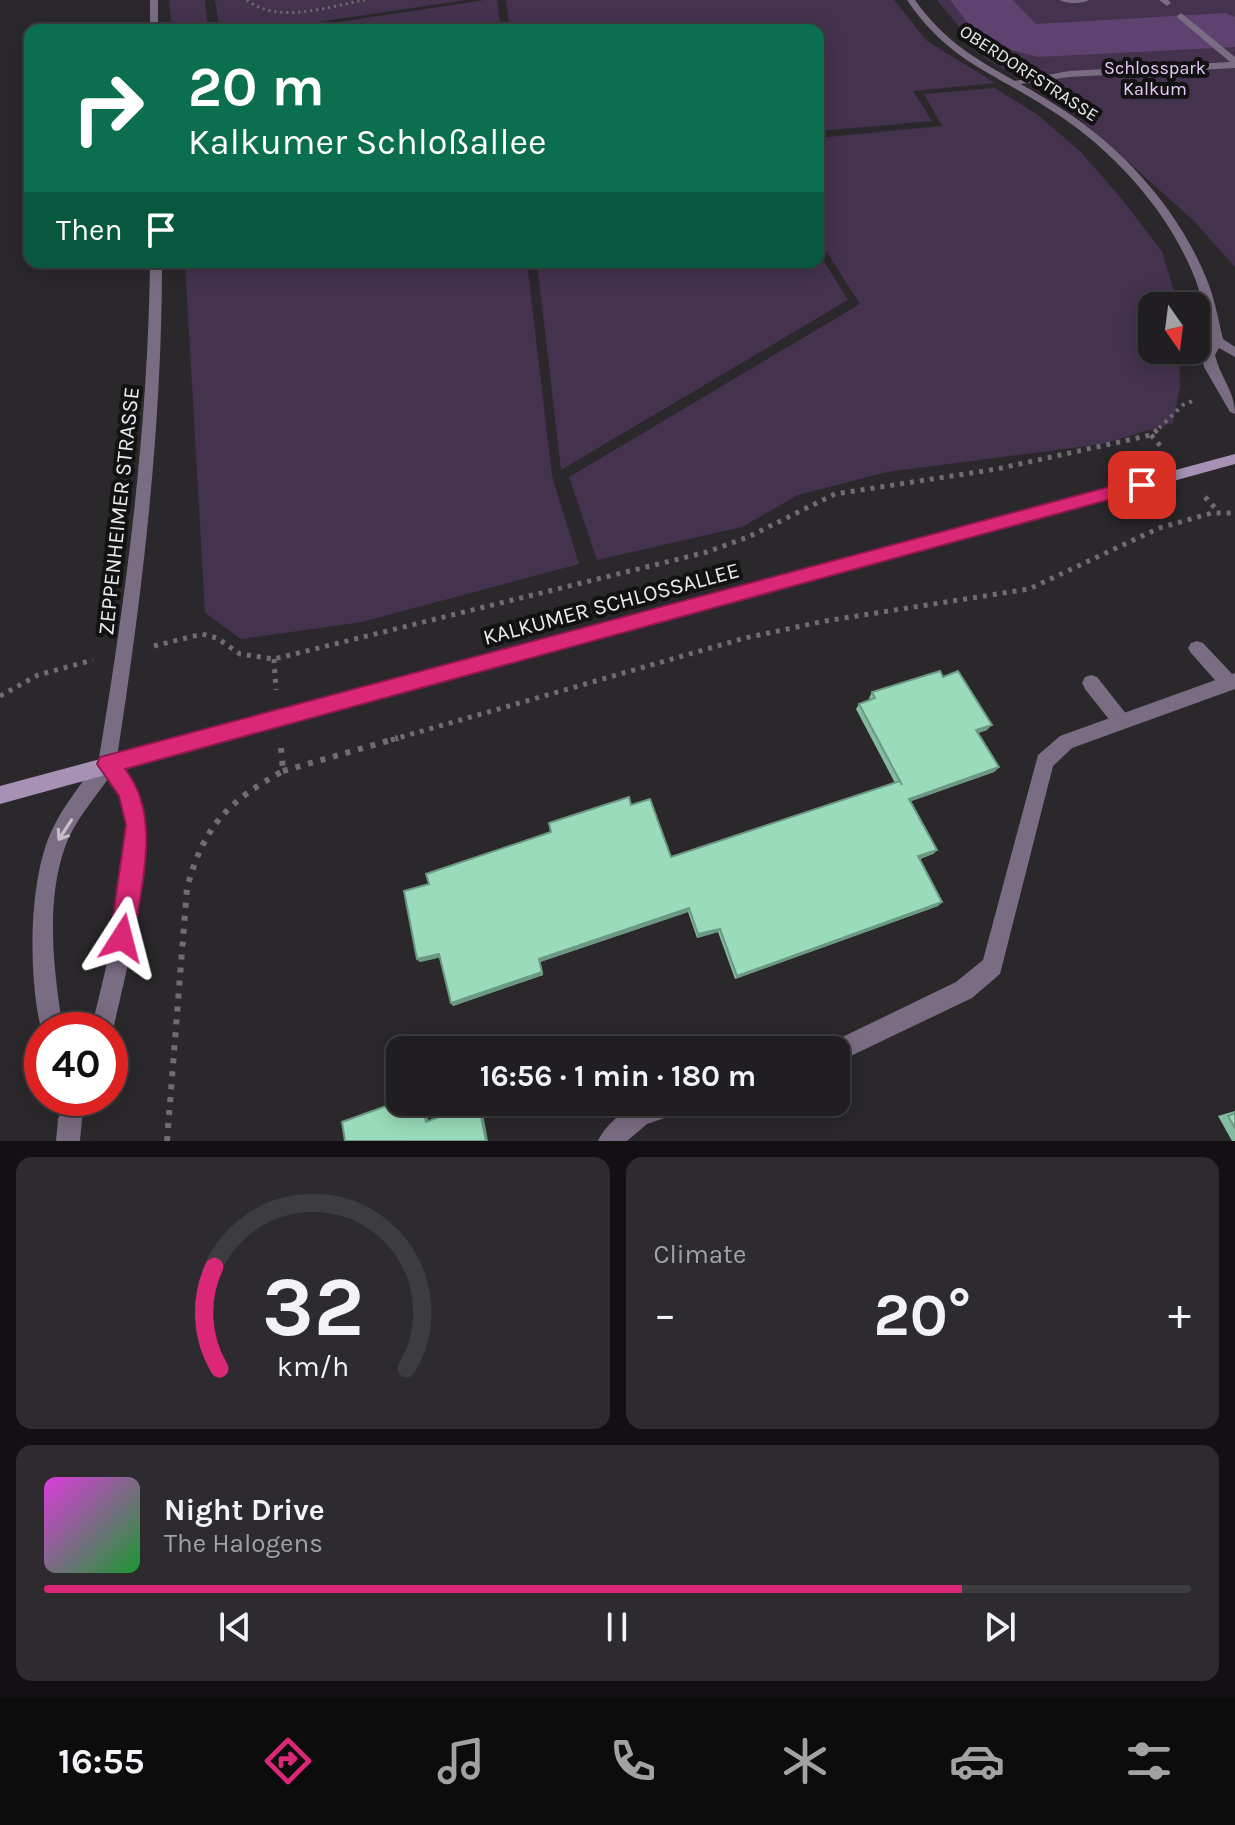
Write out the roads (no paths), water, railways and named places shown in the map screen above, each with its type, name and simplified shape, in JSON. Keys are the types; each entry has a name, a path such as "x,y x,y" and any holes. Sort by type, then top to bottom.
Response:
{"main road":[{"name":"KALKUMER SCHLOSSALLEE","path":"0,795 1235,459"}],"street":[{"path":"154,0 154,24"},
{"name":"OBERDORFSTRASSE","path":"911,0 945,39 1014,82 1101,143 1157,205 1183,243 1200,278 1217,341 1208,355 1211,367 1235,409"},
{"path":"1064,0 1085,0"},
{"path":"1181,16 1235,64"},
{"path":"1014,82 1069,74 1235,64"},
{"name":"ZEPPENHEIMER STRASSE","path":"107,764 125,653 157,354 156,268"},
{"path":"1217,341 1235,353"},
{"path":"850,1045 964,990 992,966 1045,761 1066,742 1232,682 1197,648"},
{"path":"1091,683 1121,721"},
{"path":"49,1012 44,921 55,846 107,764 129,791 137,825 125,922 106,1012"},
{"path":"610,1141 638,1116"}],"park label":[{"name":"Schlosspark Kalkum","path":"1155,78"}]}
